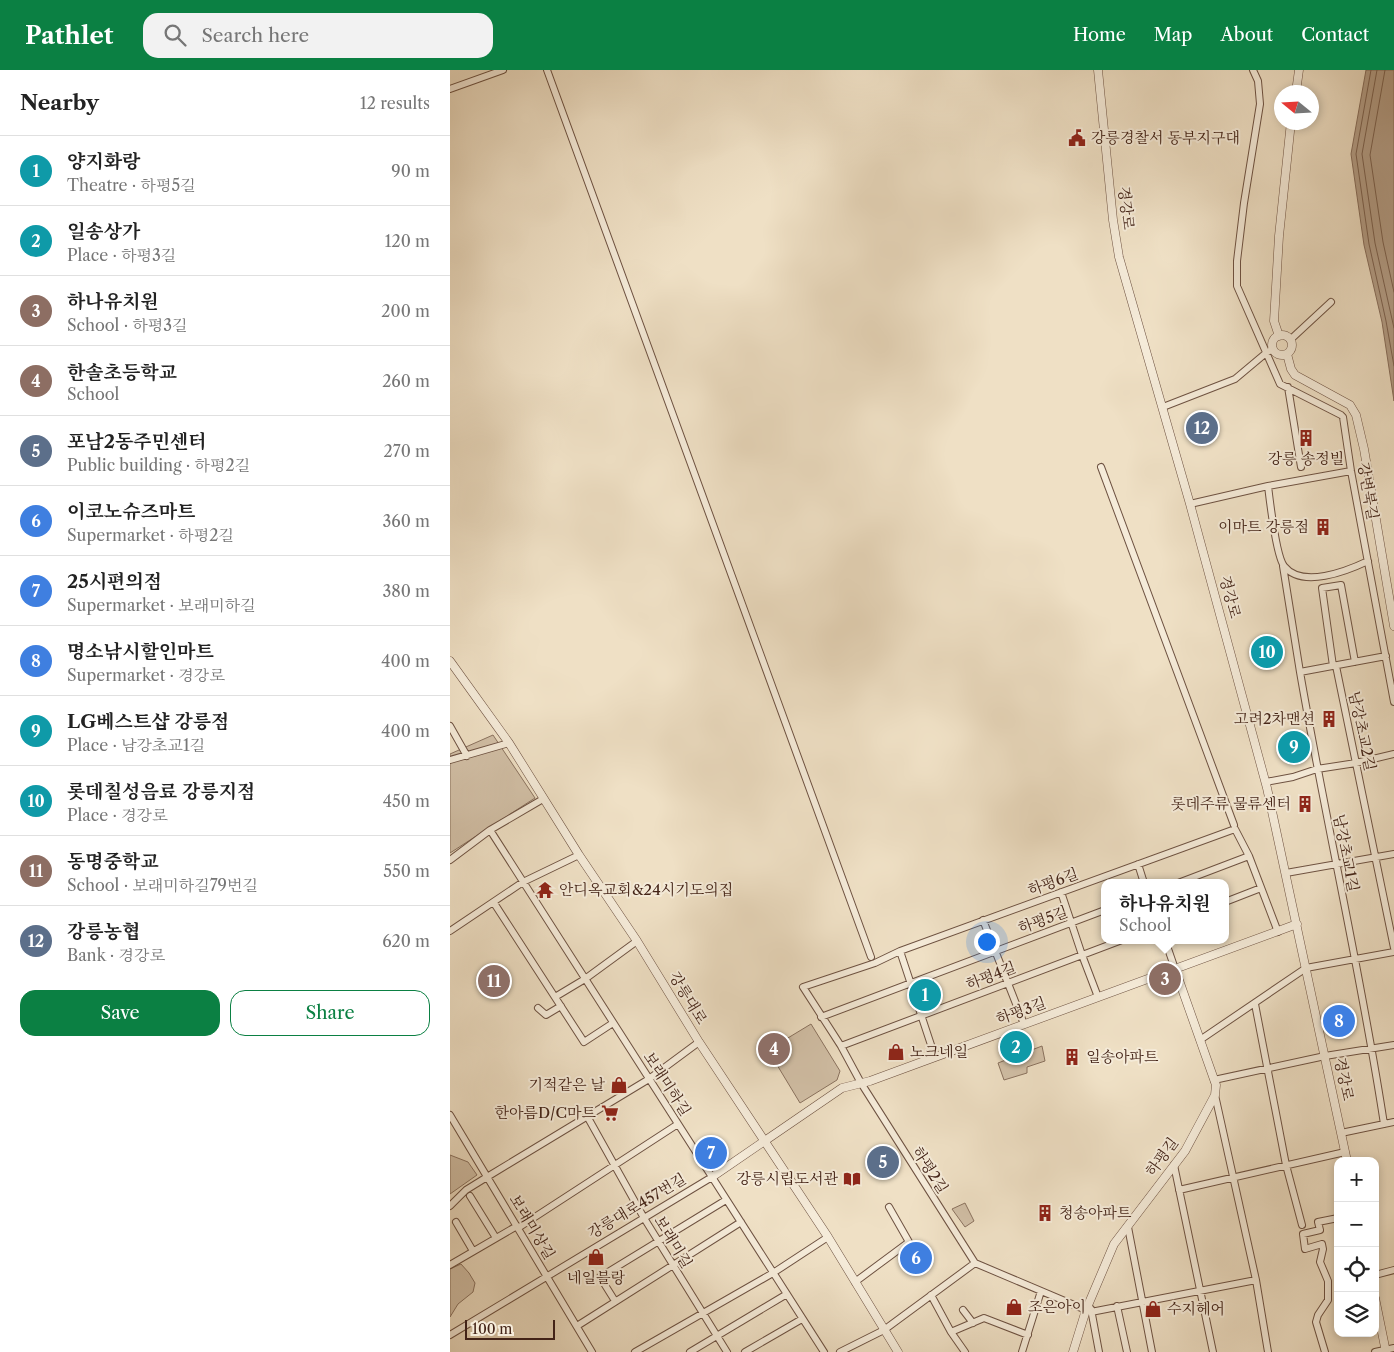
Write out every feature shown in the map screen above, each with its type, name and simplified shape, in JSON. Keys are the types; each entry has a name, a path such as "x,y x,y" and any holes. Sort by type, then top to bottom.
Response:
{"street":[{"path":"450,89 503,70"},
{"path":"547,70 871,957"},
{"name":"경강로","path":"1098,70 1113,220 1120,257 1266,782 1346,1157"},
{"name":"강변북길","path":"1253,70 1258,81 1259,120 1244,203 1237,261 1237,286 1270,351 1280,384 1342,415 1394,702"},
{"path":"1297,85 1299,70"},
{"path":"1279,336 1274,321 1279,236 1290,130"},
{"path":"1290,340 1332,302"},
{"path":"1163,407 1235,379 1270,351 1274,340 1279,336 1285,336 1290,340 1292,346 1287,354 1295,376 1350,405 1356,416 1364,450 1394,626"},
{"path":"1270,351 1280,355 1287,354"},
{"path":"1288,387 1301,467"},
{"path":"1101,466 1234,825"},
{"path":"1190,504 1268,486 1351,471"},
{"name":"남강초교1길","path":"1268,486 1317,769 1373,1049 1384,1124"},
{"path":"1283,566 1293,574 1314,578 1348,570 1368,561"},
{"name":"남강초교2길","path":"1355,662 1340,585 1322,588 1335,666 1394,948"},
{"path":"1300,672 1386,656"},
{"name":"강릉대로","path":"450,661 509,743 579,855 637,941 699,1042 828,1237 898,1352"},
{"path":"450,726 467,756"},
{"path":"450,760 509,743"},
{"path":"1266,782 1317,769 1356,763 1394,754"},
{"path":"450,860 490,830 543,798"},
{"name":"하평6길","path":"803,987 875,963 900,951 983,920 1235,829 1249,856 1278,932"},
{"name":"보래미하길","path":"490,830 824,1352"},
{"path":"1286,873 1394,854"},
{"path":"450,931 523,882 579,855"},
{"path":"1189,879 1249,856"},
{"path":"1138,864 1143,879"},
{"path":"1229,900 1261,888"},
{"path":"1062,892 1082,955 1098,997"},
{"path":"494,903 584,1042 613,1023"},
{"name":"하평5길","path":"821,1017 1101,911"},
{"path":"983,920 1024,1024"},
{"name":"하평3길","path":"764,1140 842,1088 861,1083 1297,924"},
{"path":"555,997 585,979 637,941"},
{"name":"하평4길","path":"841,1046 1111,944"},
{"path":"1166,944 1175,969"},
{"path":"900,951 912,982 935,1056"},
{"path":"1200,1040 1306,968 1394,952"},
{"name":"하평길","path":"1073,1352 1114,1244 1185,1151 1214,1095 1216,1085 1175,969"},
{"name":"하평2길","path":"803,987 841,1046 861,1083 975,1263"},
{"path":"1255,1004 1286,1165 1302,1225"},
{"path":"538,1008 546,1015 561,1006"},
{"path":"450,1206 466,1190 649,1079 699,1042"},
{"path":"1214,1080 1325,1056 1394,1045"},
{"path":"1214,1095 1256,1280 1268,1352"},
{"name":"보래미상길","path":"450,1115 592,1352"},
{"name":"보래미길","path":"587,1116 672,1266 727,1352"},
{"path":"1341,1133 1394,1122"},
{"path":"450,1265 517,1227 678,1124"},
{"name":"강릉대로457번길","path":"450,1335 712,1177 764,1140"},
{"path":"1179,1190 1233,1176 1345,1152"},
{"path":"1174,1166 1214,1352"},
{"path":"470,1196 496,1238"},
{"path":"615,1301 600,1277 726,1200"},
{"path":"855,1282 909,1242 889,1207"},
{"path":"1325,1352 1316,1322 1318,1315 1328,1300 1328,1281 1320,1262 1323,1249 1318,1222 1334,1219"},
{"path":"456,1222 473,1251"},
{"path":"577,1326 741,1222"},
{"path":"1128,1226 1152,1352"},
{"path":"1320,1230 1302,1234 1305,1248 1322,1244"},
{"path":"635,1352 773,1273 828,1237"},
{"path":"840,1352 884,1330 975,1263 1041,1291 1089,1308 1118,1306 1256,1280"},
{"path":"1379,1273 1394,1270"},
{"path":"1022,1352 1041,1291"},
{"path":"690,1352 787,1294"},
{"path":"931,1295 951,1332 965,1352"},
{"path":"1118,1306 1126,1352"},
{"path":"1089,1308 1099,1352"},
{"path":"963,1310 973,1323"},
{"path":"1375,1352 1389,1350 1379,1313"},
{"path":"951,1332 984,1318 1028,1335"},
{"path":"745,1352 802,1319"}],"shaded area":[{"path":"493,735 535,798 450,853 450,754"},
{"path":"811,1024 840,1071 837,1080 800,1103 768,1050"},
{"path":"1042,1046 1045,1061 1027,1067 1027,1073 1004,1080 998,1063"},
{"path":"450,1155 468,1162 477,1175 450,1194"},
{"path":"965,1203 974,1221 965,1227 952,1209"},
{"path":"461,1264 475,1283 473,1292 458,1304 450,1317 450,1269"}],"water":[{"path":"1366,70 1394,70 1394,401 1382,322 1364,245 1351,154"}],"place":[{"name":"강릉경찰서 동부지구대","path":"1077,138"},
{"name":"강릉농협","path":"1202,428"},
{"name":"강릉 송정빌","path":"1306,438"},
{"name":"이마트 강릉점","path":"1323,527"},
{"name":"롯데칠성음료 강릉지점","path":"1267,652"},
{"name":"고려2차맨션","path":"1329,719"},
{"name":"LG베스트샵 강릉점","path":"1294,747"},
{"name":"롯데주류 물류센터","path":"1305,804"},
{"name":"안디옥교회&24시기도의집","path":"545,890"},
{"name":"하나유치원","path":"1165,979"},
{"name":"동명중학교","path":"494,981"},
{"name":"양지화랑","path":"925,995"},
{"name":"명소낚시할인마트","path":"1339,1021"},
{"name":"일송상가","path":"1016,1047"},
{"name":"한솔초등학교","path":"774,1049"},
{"name":"노크네일","path":"896,1052"},
{"name":"일송아파트","path":"1072,1057"},
{"name":"기적같은 날","path":"619,1085"},
{"name":"한아름D/C마트","path":"610,1113"},
{"name":"25시편의점","path":"711,1153"},
{"name":"포남2동주민센터","path":"883,1162"},
{"name":"강릉시립도서관","path":"852,1179"},
{"name":"청송아파트","path":"1045,1213"},
{"name":"네일블랑","path":"596,1257"},
{"name":"이코노슈즈마트","path":"916,1258"},
{"name":"조은아이","path":"1014,1307"},
{"name":"수지헤어","path":"1153,1309"}]}
